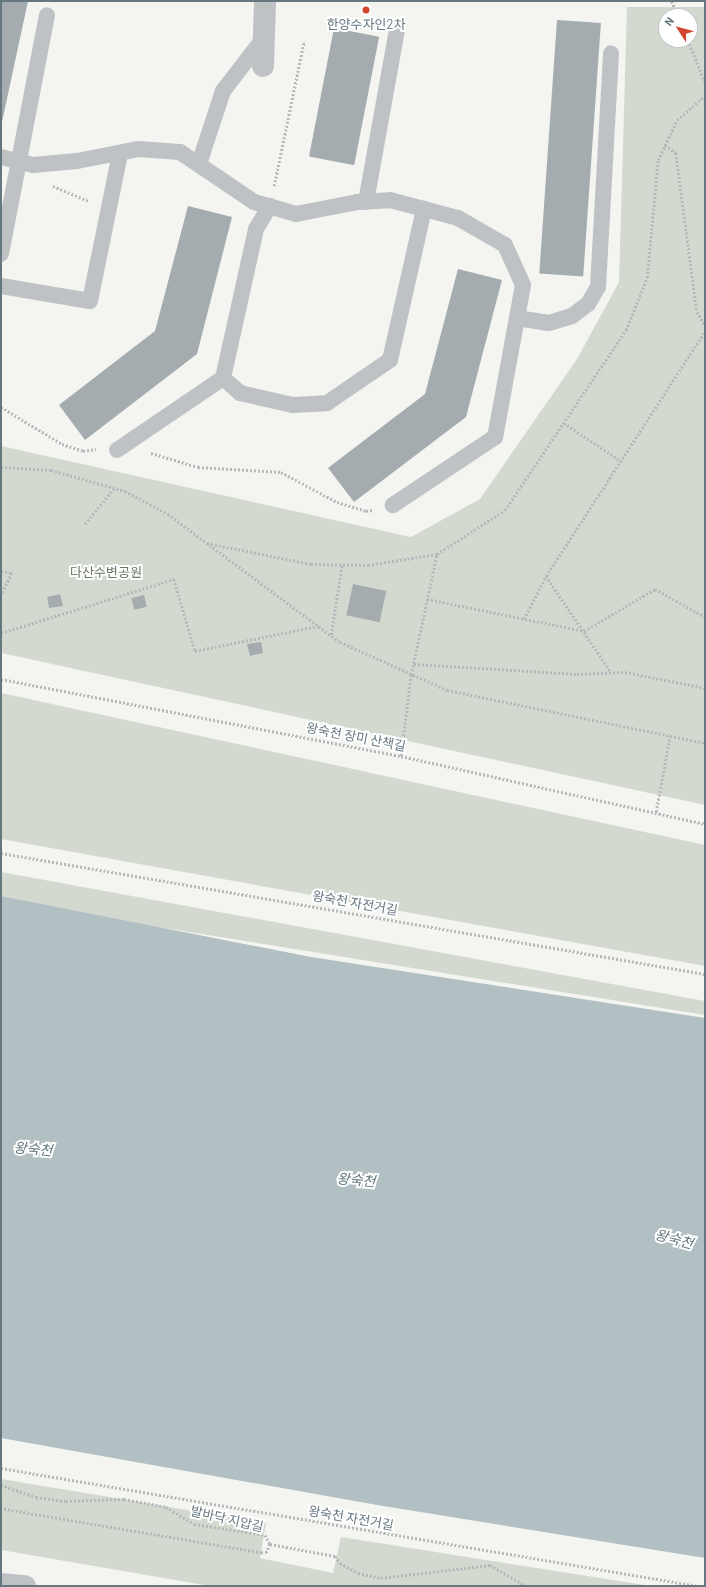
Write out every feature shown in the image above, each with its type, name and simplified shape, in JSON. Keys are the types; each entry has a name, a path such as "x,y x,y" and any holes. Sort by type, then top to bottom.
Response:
{"street":[{"path":"263,66 265,1"},
{"path":"1,1584 25,1586"}],"lane":[{"path":"1,254 7,194 20,162 47,15"},
{"path":"366,202 397,30"},
{"path":"199,164 223,91 263,39"},
{"path":"517,318 549,323 572,316 588,304 598,287 611,54"},
{"path":"1,157 33,165 120,153 138,149 180,152 254,202 296,214 366,202 390,200 458,218 504,245 523,285 495,437 393,505"},
{"path":"1,286 90,301 120,153"},
{"path":"117,450 223,378 256,229 270,206"},
{"path":"223,378 240,393 293,405 327,404 390,360 424,209"}],"path":[{"path":"270,206 304,41"},
{"path":"691,48 705,82"},
{"path":"665,145 676,153 697,312 705,325"},
{"path":"52,185 90,201 110,205"},
{"path":"524,619 546,576 705,331"},
{"path":"1,407 62,444 83,451 117,450 169,456 198,467 281,472 337,502 366,511 393,505"},
{"path":"564,423 621,461"},
{"path":"1,467 51,470 114,488 168,514 331,635 411,675 447,690 705,743"},
{"path":"86,524 114,488"},
{"path":"401,756 411,675 437,554"},
{"path":"331,635 342,565"},
{"path":"1,571 12,573 1,596"},
{"path":"546,576 612,672"},
{"path":"1,633 174,579 195,651 319,626"},
{"path":"427,599 584,631 655,589 705,617"},
{"path":"414,664 577,674 625,672 705,688"},
{"name":"왕숙천 장미 산책길","path":"1,679 401,756 705,824"},
{"path":"656,812 670,736"},
{"name":"왕숙천 자전거길","path":"1,853 705,974"},
{"name":"왕숙천 자전거길","path":"1,1468 698,1586"},
{"name":"발바닥 지압길","path":"1,1485 36,1497 66,1501 124,1498 166,1507 194,1524 265,1536 270,1544 267,1552 262,1553 1,1508"},
{"path":"270,1544 335,1556 340,1563 358,1573 380,1578 490,1565 526,1586"}],"green space":[{"name":"다산수변공원","path":"627,7 705,7 705,805 1,653 1,446 411,537 480,499 577,359 619,282"},
{"path":"1,693 705,845 705,966 1,839"},
{"path":"1,872 705,1001 705,1015 108,919 1,896"},
{"path":"1,1479 266,1523 260,1558 333,1573 341,1537 651,1586 210,1586 1,1550"}],"water":[{"name":"왕숙천","path":"1,896 311,957 705,1018 705,1558 377,1505 1,1438"}],"building":[{"path":"1,1 28,1 2,122 1,122"},
{"path":"557,20 601,23 583,276 539,273"},
{"path":"334,28 379,37 354,165 309,157"},
{"path":"188,206 232,217 197,354 85,440 59,405 155,331"},
{"path":"458,269 502,280 466,417 354,502 328,468 425,394"},
{"path":"353,584 386,591 380,622 346,615"},
{"path":"60,594 63,606 49,608 47,597"},
{"path":"144,595 147,607 134,610 131,598"},
{"path":"261,642 263,653 250,656 247,644"}],"place":[{"name":"한양수자인2차","path":"366,10"}]}
